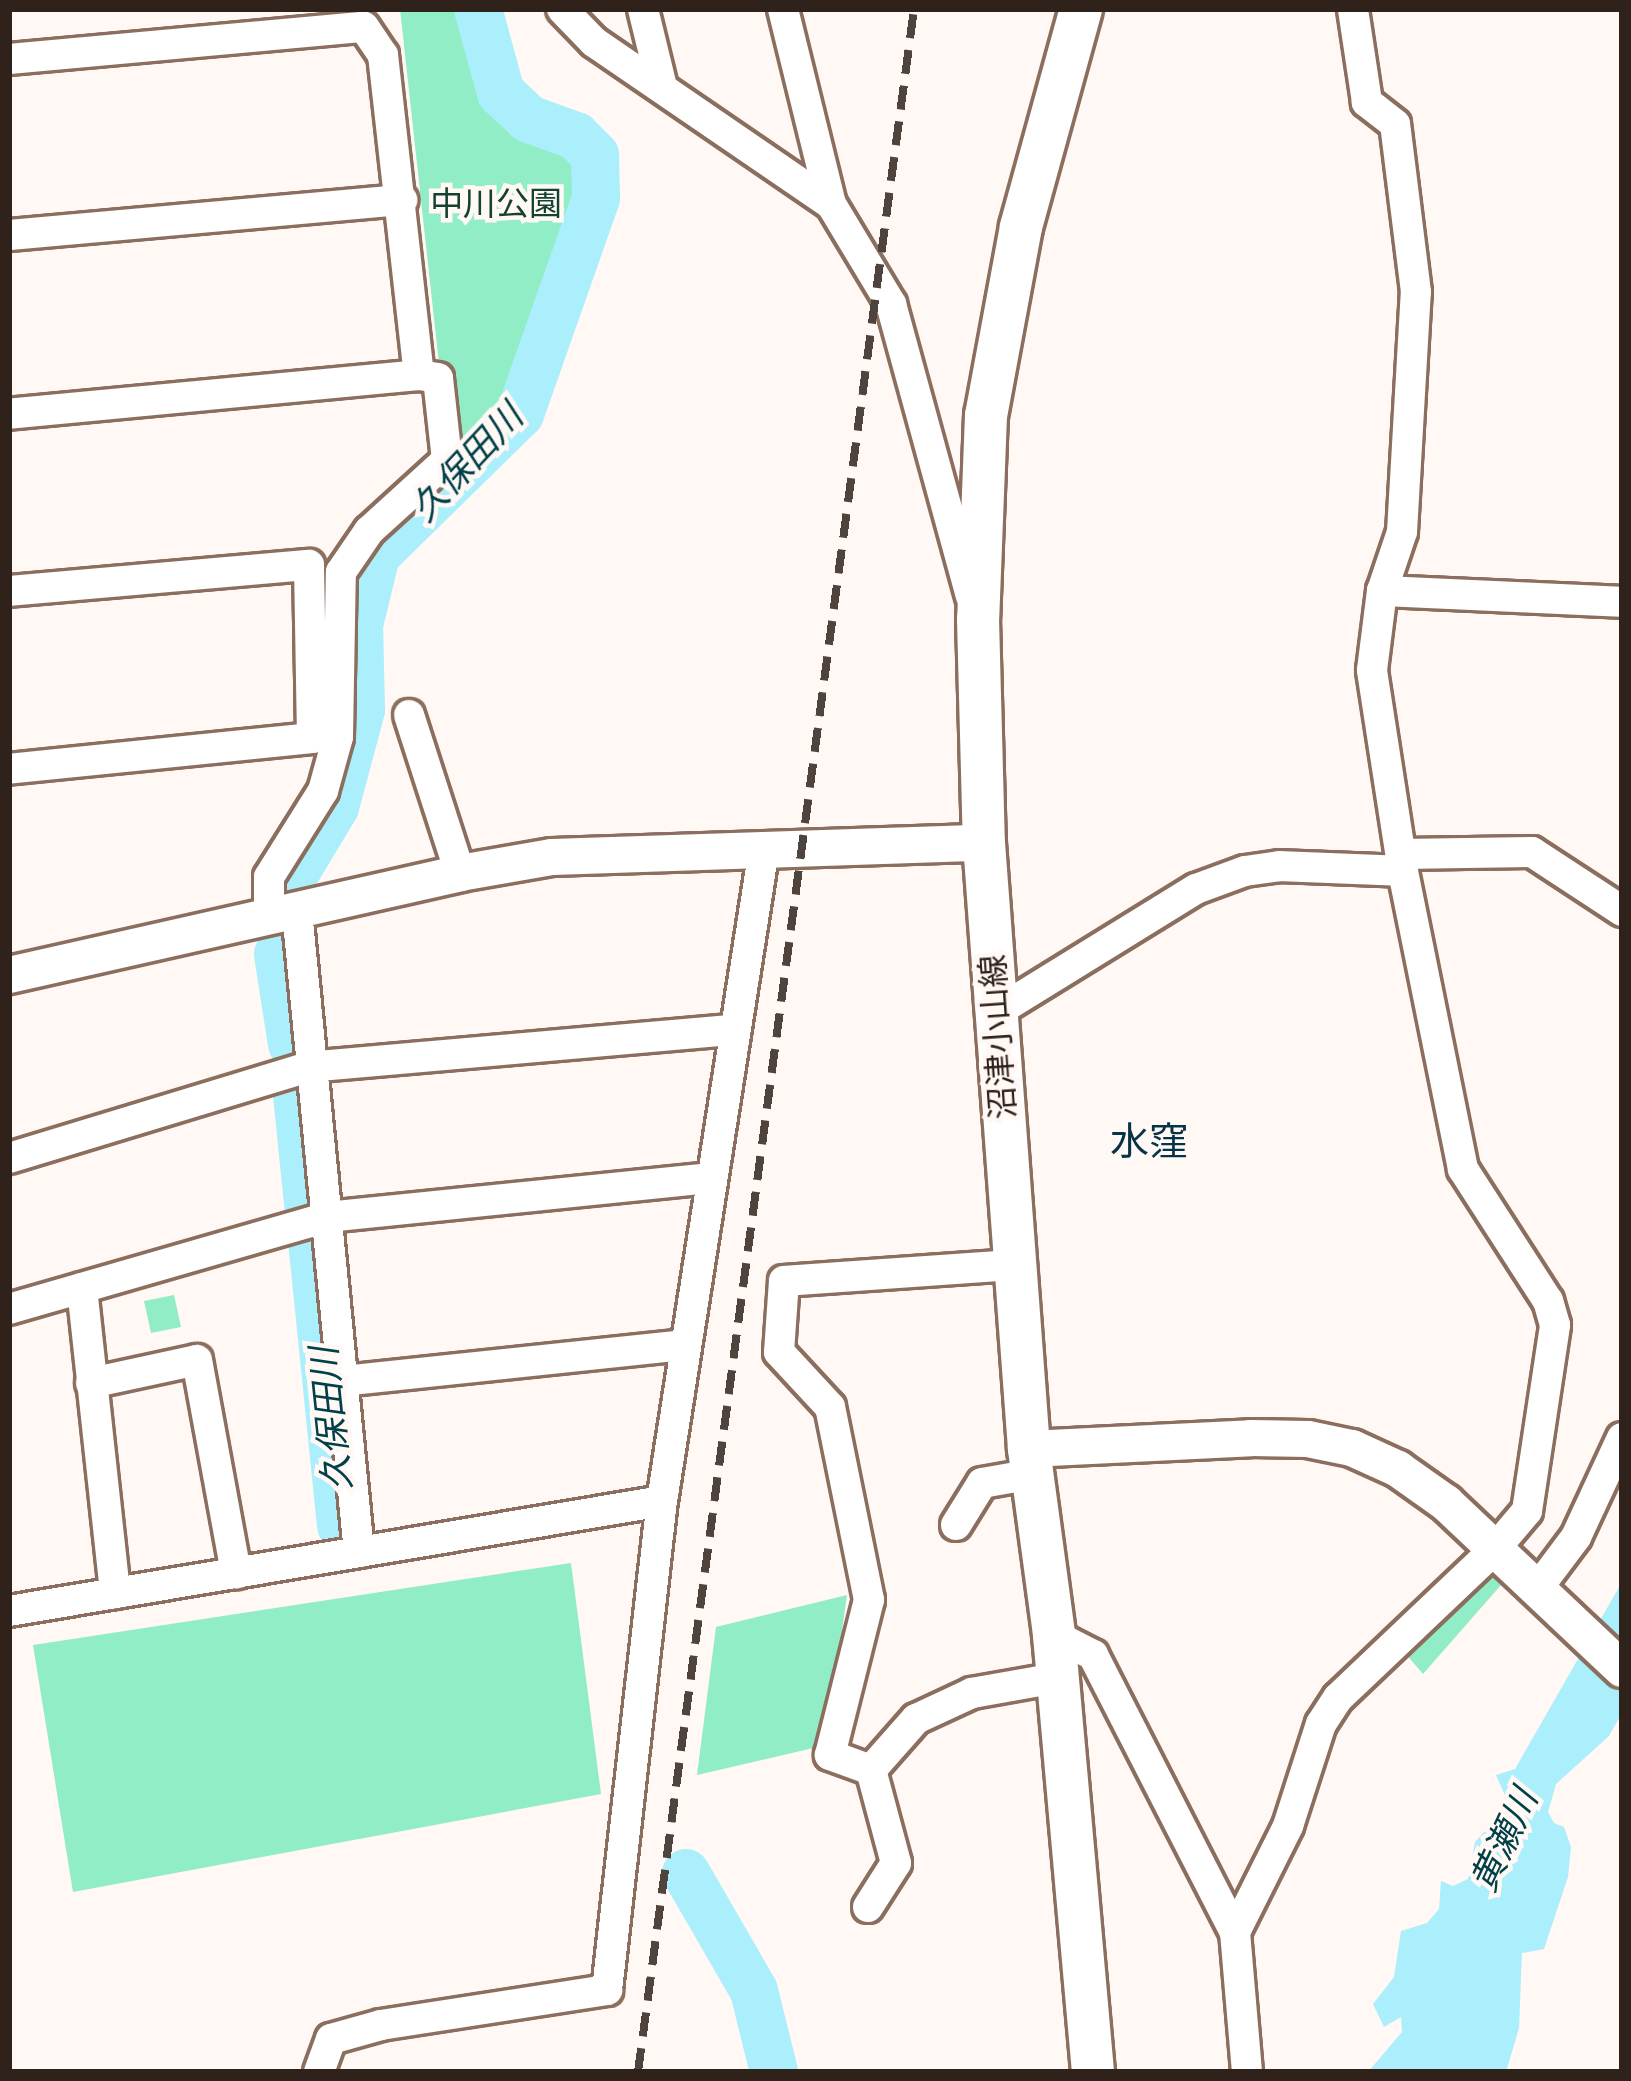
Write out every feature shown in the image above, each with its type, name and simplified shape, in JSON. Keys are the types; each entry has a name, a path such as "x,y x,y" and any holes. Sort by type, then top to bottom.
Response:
{"main road":[{"name":"沼津小山線","path":"1081,9 1021,227 986,415 978,619 984,843 995,1013 1031,1462 1054,1635 1093,2072"}],"street":[{"path":"562,9 594,42 831,204"},
{"path":"644,9 662,87"},
{"path":"783,9 831,204 891,304 941,502 978,619"},
{"path":"1235,1932 1288,1826 1321,1724 1338,1698 1494,1550 1527,1511 1555,1325 1548,1301 1463,1169 1402,862 1372,670 1382,591 1402,532 1416,292 1394,124 1367,102 1353,9"},
{"path":"9,59 364,27 383,55 418,374"},
{"path":"9,235 402,200"},
{"path":"9,414 418,374 438,378 446,460 369,531 341,572 323,791 269,877 283,914 308,1067 358,1552"},
{"path":"9,591 309,565 325,738"},
{"path":"1382,591 1622,602"},
{"path":"409,715 460,873"},
{"path":"9,769 325,738"},
{"path":"9,975 460,873 591,854 984,843"},
{"path":"319,2072 332,2038 381,2025 608,1990 662,1502 764,849"},
{"path":"995,1013 1196,889 1245,871 1532,852 1622,911"},
{"path":"10,1156 308,1067 735,1030"},
{"path":"9,1309 326,1217 709,1178"},
{"path":"871,1770 830,1755 869,1600 830,1407 779,1352 784,1281 1015,1265"},
{"path":"82,1288 115,1593"},
{"path":"342,1381 685,1345"},
{"path":"91,1383 197,1360 236,1573"},
{"path":"956,1525 982,1483 1031,1462 1251,1438 1307,1439 1352,1448 1397,1468 1446,1503 1622,1670"},
{"path":"1542,1594 1576,1537 1622,1438"},
{"path":"9,1611 662,1502"},
{"path":"1054,1635 1093,1655 1235,1932 1247,2072"},
{"path":"871,1770 916,1719 972,1693 1057,1678"},
{"path":"868,1907 896,1863 871,1770"}],"green space":[{"name":"中川公園","path":"400,9 464,9 473,58 500,111 525,135 571,148 581,167 580,193 507,411 461,450 439,364"},
{"path":"174,1295 181,1327 151,1333 144,1301"},
{"path":"571,1563 601,1794 73,1892 33,1645"},
{"path":"1486,1570 1501,1585 1423,1674 1405,1653"},
{"path":"847,1595 826,1745 697,1775 716,1627"}],"water":[{"name":"黄瀬川","path":"1622,1582 1622,1713 1609,1736 1556,1784 1548,1812 1554,1823 1564,1827 1571,1847 1568,1877 1544,1949 1522,1953 1519,2028 1506,2072 1368,2072 1402,2032 1401,2017 1384,2027 1373,2004 1394,1977 1401,1931 1427,1923 1439,1909 1441,1881 1453,1886 1468,1879 1475,1842 1509,1805 1496,1775 1515,1769"}],"waterway":[{"name":"久保田川","path":"291,880 335,807 361,710 359,625 376,555 520,414 596,198 595,155 576,136 529,119 501,93 478,9"},
{"name":"久保田川","path":"278,954 292,1044"},
{"name":"久保田川","path":"297,1095 308,1204"},
{"name":"久保田川","path":"312,1240 341,1526"},
{"name":"久保田川","path":"686,1873 754,1991 774,2072"}],"railway":[{"path":"638,2072 914,9"}],"district":[{"name":"水窪","path":"1149,1141"}]}
